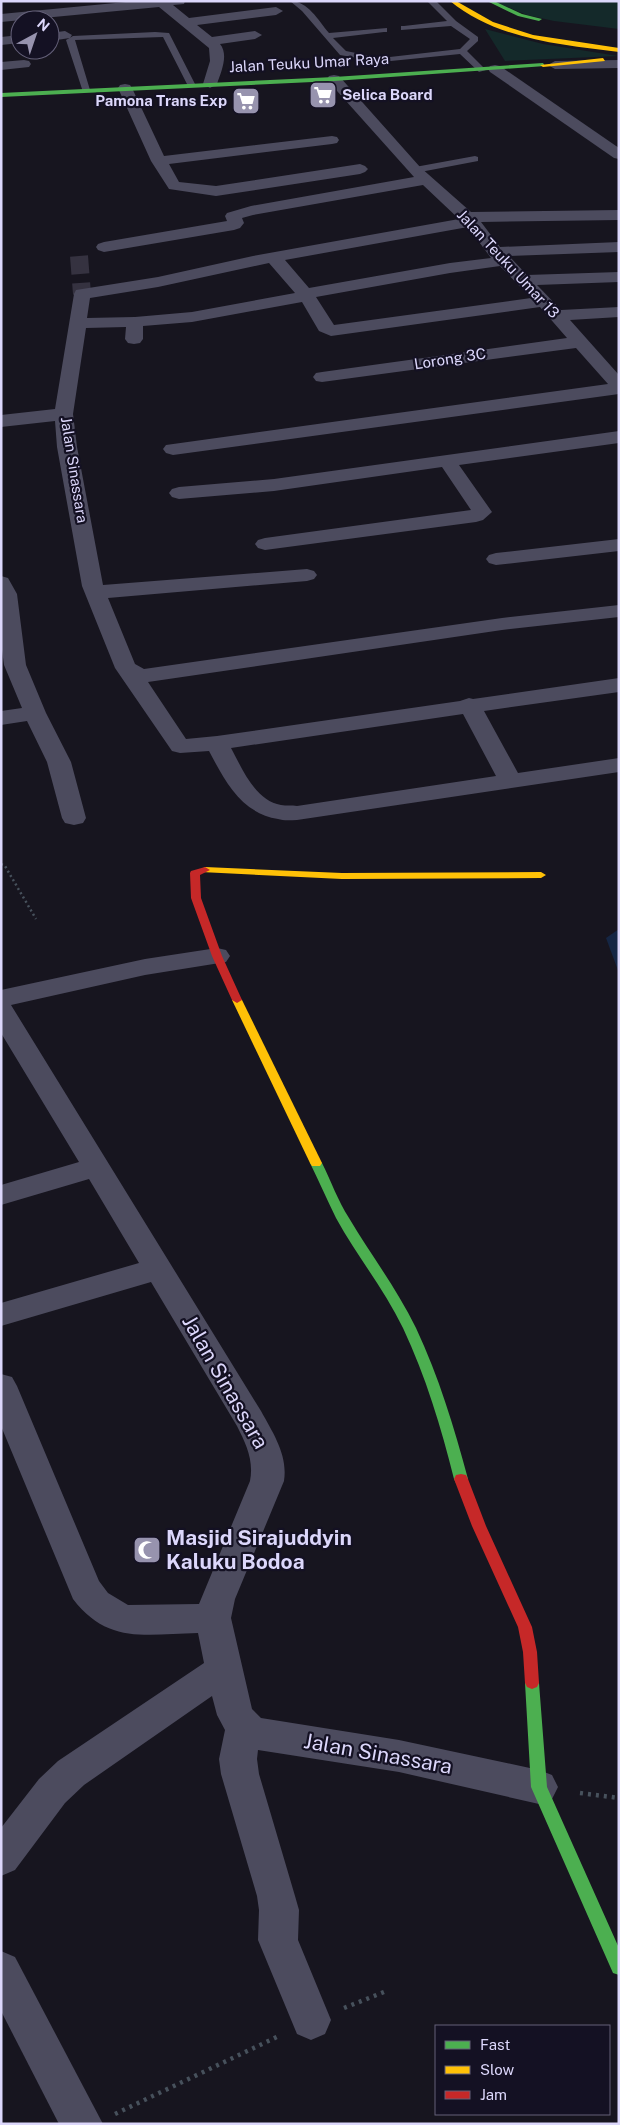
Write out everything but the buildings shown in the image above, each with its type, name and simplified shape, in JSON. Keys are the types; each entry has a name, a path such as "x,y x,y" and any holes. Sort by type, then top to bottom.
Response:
{"main road":[{"path":"452,1 465,13 494,26 535,37 619,50"},
{"path":"469,1 494,16 526,26 619,40"},
{"path":"489,1 520,15 548,22"},
{"path":"543,65 584,60 619,59"},
{"path":"543,65 619,71"},
{"name":"Jalan Teuku Umar Raya","path":"1,95 191,84 334,79 543,65"},
{"path":"542,875 342,876 198,871 195,873 196,898 217,956 337,1208 390,1292 409,1328 432,1381 444,1415 458,1470 479,1526 525,1628 530,1652 539,1787 619,1967"}],"street":[{"path":"1,18 179,1"},
{"path":"161,2 216,47 217,57 210,84"},
{"path":"187,22 276,11"},
{"path":"60,36 65,35"},
{"path":"210,41 255,35"},
{"path":"1,66 24,64"},
{"name":"Jalan Teuku Umar Raya","path":"543,65 619,64"},
{"path":"489,69 619,155"},
{"name":"Jalan Teuku Umar 13","path":"334,79 421,175 469,219 500,256 544,301 618,386"},
{"path":"125,88 159,161 174,186 207,191 222,191 360,169"},
{"path":"159,161 339,143 374,183"},
{"path":"104,247 234,225 236,223 233,216 251,211 421,175"},
{"path":"544,301 369,328 331,331 325,327 305,295 274,258 469,219 619,215"},
{"path":"78,323 134,331 192,317 450,268 500,256 619,247"},
{"name":"Jalan Sinassara","path":"217,743 180,746 137,674 123,661 92,586 74,475 67,447 64,414 82,294 158,282 274,258"},
{"path":"523,280 619,277"},
{"path":"556,315 619,312"},
{"path":"467,313 482,330"},
{"name":"Lorong 3C","path":"322,377 498,351 578,342"},
{"path":"173,448 618,386"},
{"path":"1,420 64,414"},
{"path":"178,493 274,485 619,437"},
{"path":"265,544 476,516 482,512 447,461"},
{"path":"496,559 619,545"},
{"path":"92,586 97,591 108,592 307,575"},
{"path":"1,582 6,594 15,665 35,713 59,762 74,818"},
{"path":"137,674 502,624 619,611"},
{"path":"619,685 469,705 217,743 248,795 258,805 275,812 296,812 619,765"},
{"path":"469,705 510,780"},
{"path":"1,718 35,713"},
{"path":"1,999 145,967 217,956"},
{"name":"Jalan Sinassara","path":"1,1010 250,1420 267,1453 270,1470 254,1515 214,1608 213,1618 223,1669 235,1715 253,1733 399,1756 539,1787"},
{"path":"1,1195 97,1167"},
{"path":"1,1315 158,1268"},
{"path":"1,1386 84,1589 96,1603 110,1613 125,1620 213,1618"},
{"path":"1,1858 52,1791 71,1773 223,1669"},
{"path":"244,1726 238,1759 240,1774 276,1896 279,1910 278,1940 311,2020"},
{"path":"1,1970 97,2120"}],"lane":[{"path":"294,1 305,9 343,53 381,60 462,50 475,39 453,23 431,1"},
{"path":"404,28 453,23"},
{"path":"327,36 384,30"},
{"path":"86,90 70,40 73,38 164,34 168,37 191,84"},
{"path":"462,50 489,69"},
{"path":"381,60 392,75"},
{"path":"421,175 475,159"}],"path":[{"path":"1,864 5,866 36,919"},
{"path":"97,2120 311,2020 384,1992"}],"green space":[{"path":"493,1 619,1 619,29 554,21 527,15"},
{"path":"485,29 543,44 618,56 505,61"}],"water":[{"path":"619,929 619,973 606,938"}],"tunnel":[{"path":"79,256 82,294"}],"traffic: fast":[{"path":"489,1 520,15 539,19"},
{"path":"1,95 334,79 543,65"},
{"path":"316,1163 342,1217 390,1292 409,1328 432,1381 444,1415 461,1479"},
{"path":"532,1683 539,1787 619,1967"}],"traffic: slow":[{"path":"452,1 471,13 511,31 574,45 619,50"},
{"path":"543,65 603,60"},
{"path":"205,870 342,876 541,875"},
{"path":"237,1000 316,1163"}],"traffic: jam":[{"path":"205,870 195,873 196,898 217,956 237,1000"},
{"path":"461,1479 479,1526 525,1627 530,1652 532,1683"}],"place":[{"name":"Selica Board","path":"323,95"},
{"name":"Pamona Trans Exp","path":"246,101"},
{"name":"Masjid Sirajuddyin Kaluku Bodoa","path":"147,1550"}]}
